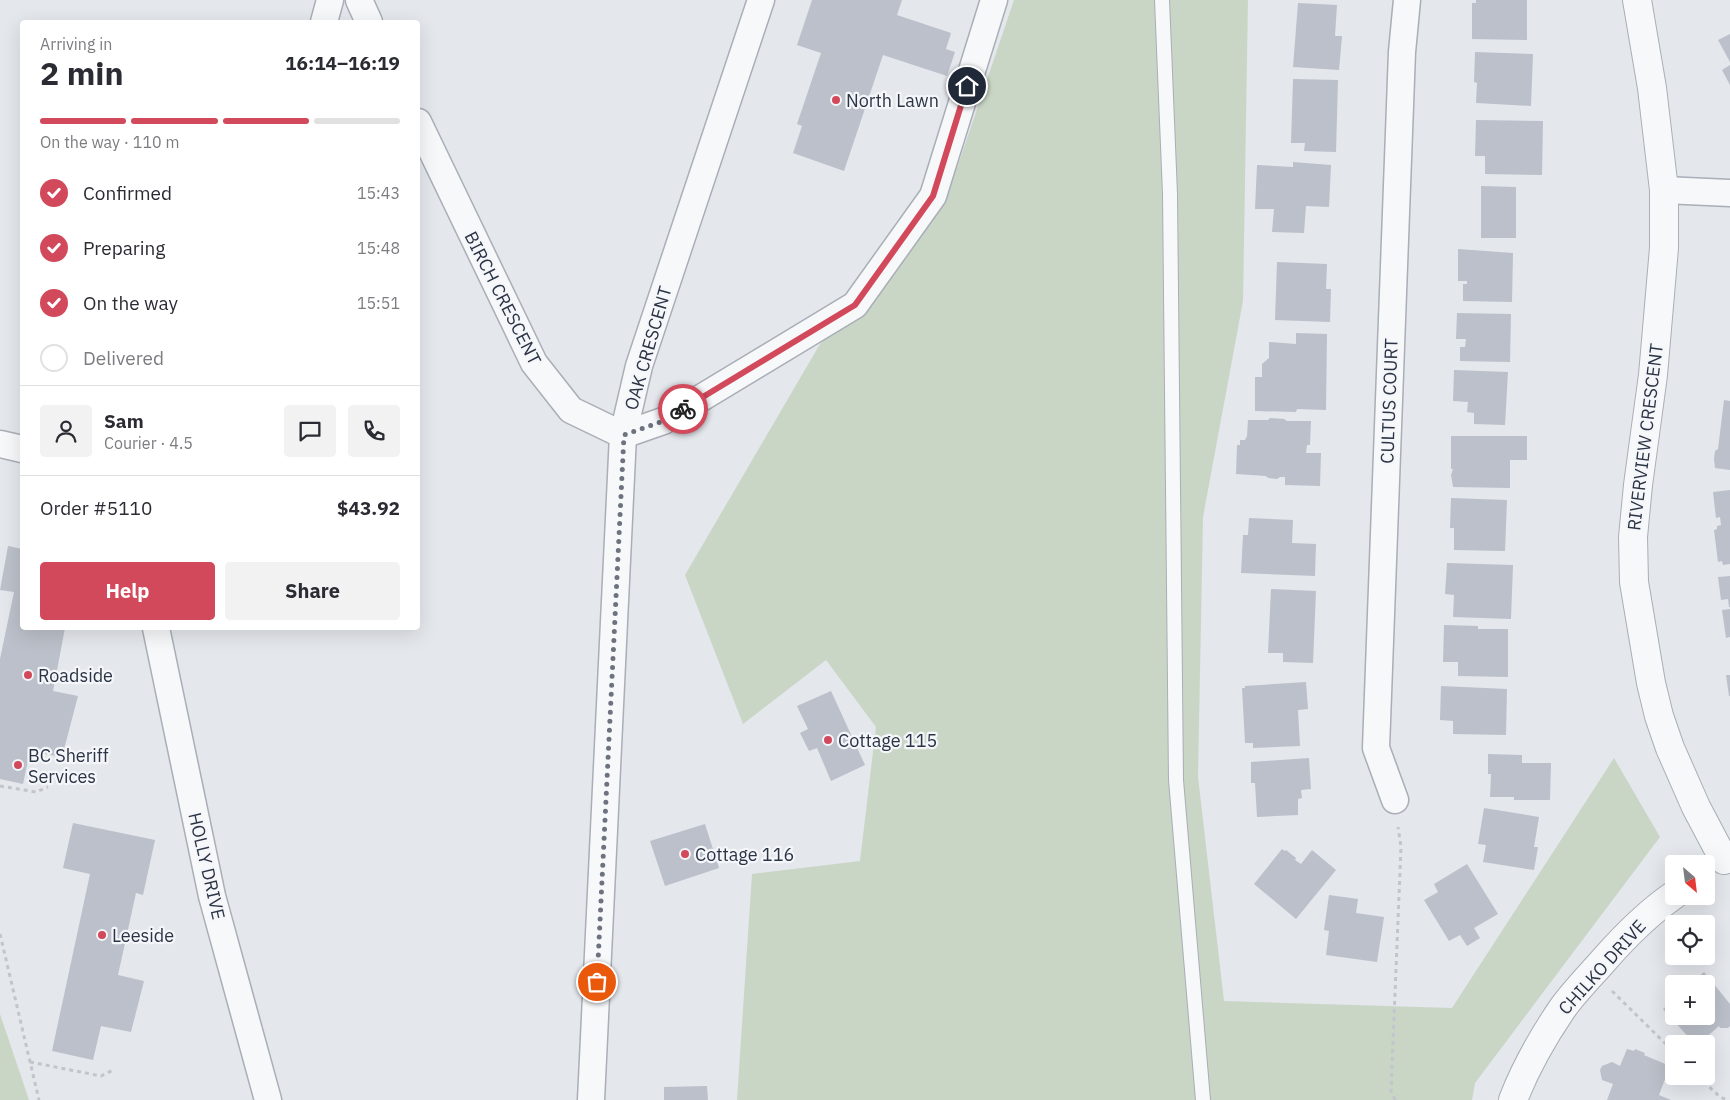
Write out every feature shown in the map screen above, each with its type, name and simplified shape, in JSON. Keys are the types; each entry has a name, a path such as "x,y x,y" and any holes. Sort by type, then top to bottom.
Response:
{"street":[{"path":"325,20 330,0"},
{"path":"359,0 369,20"},
{"name":"OAK CRESCENT","path":"591,1100 624,435 639,366 761,0"},
{"path":"624,435 663,421 855,305 933,196 994,0"},
{"name":"CULTUS COURT","path":"1394,800 1376,748 1402,52 1407,0"},
{"name":"RIVERVIEW CRESCENT","path":"1637,0 1652,88 1664,190 1664,248 1653,375 1638,486 1634,537 1634,582 1651,684 1659,716 1670,748 1720,863"},
{"name":"BIRCH CRESCENT","path":"420,126 534,363 571,410 624,435"},
{"path":"1664,190 1730,193"},
{"path":"0,444 20,449"},
{"name":"HOLLY DRIVE","path":"157,630 212,896 268,1100"},
{"name":"CHILKO DRIVE","path":"1514,1100 1540,1045 1562,1009 1622,939 1665,901"}],"lane":[{"path":"1162,0 1170,194 1176,780 1203,1100"}],"path":[{"path":"0,786 36,792 48,788"},
{"path":"1394,800 1401,847 1391,1091 1395,1100"},
{"path":"0,934 39,1100"},
{"path":"1612,990 1665,1043"},
{"path":"30,1062 100,1076 113,1070"},
{"path":"1707,1085 1720,1097 1727,1100"}],"green space":[{"path":"1014,0 1248,0 1243,301 1203,517 1198,777 1224,1001 1452,1008 1614,758 1660,837 1475,1083 1472,1100 737,1100 752,874 860,861 876,727 826,660 743,724 685,575 820,344 895,271 957,168"},
{"path":"0,1014 29,1100 0,1100"}],"building":[{"name":"North Lawn","path":"812,0 902,0 897,15 951,33 946,49 955,52 947,76 883,55 844,171 793,153 802,126 797,124 821,53 797,45"},
{"path":"1476,0 1527,0 1527,40 1472,39 1472,3 1476,3"},
{"path":"1298,3 1337,5 1335,36 1342,36 1339,70 1293,67"},
{"path":"1730,34 1730,62 1718,40"},
{"path":"1475,52 1533,54 1531,106 1476,103 1477,83 1474,82"},
{"path":"1730,65 1730,85 1722,70"},
{"path":"1293,79 1338,80 1336,152 1304,151 1305,143 1291,143"},
{"path":"1476,120 1543,121 1542,175 1485,174 1485,156 1475,156"},
{"path":"1293,162 1331,165 1329,207 1306,206 1304,233 1272,232 1274,209 1255,209 1257,165 1293,167"},
{"path":"1481,186 1516,187 1516,238 1481,238"},
{"path":"1458,249 1513,253 1512,302 1463,301 1463,284 1467,284 1467,281 1458,281"},
{"path":"1277,262 1327,264 1326,289 1331,289 1330,322 1275,320"},
{"path":"1457,313 1511,314 1510,362 1460,361 1460,347 1465,347 1466,339 1456,339"},
{"path":"1296,333 1327,334 1326,410 1297,409 1296,412 1255,411 1255,377 1262,377 1262,364 1269,358 1269,342 1296,344"},
{"path":"1454,370 1508,372 1505,425 1474,424 1474,413 1467,412 1468,402 1453,401"},
{"path":"1724,400 1730,401 1730,470 1715,468 1714,459 1715,451 1718,449"},
{"path":"1270,418 1287,421 1311,421 1310,445 1307,445 1306,453 1321,453 1320,486 1285,485 1285,477 1277,479 1266,476 1236,474 1237,445 1240,445 1240,440 1245,440 1247,436 1248,420 1268,420"},
{"path":"1451,436 1527,436 1527,460 1510,460 1510,488 1453,487 1451,475 1453,469 1451,469"},
{"path":"1730,490 1730,564 1723,565 1722,561 1718,562 1714,530 1717,529 1717,526 1721,525 1720,517 1716,518 1713,492"},
{"path":"1451,498 1507,500 1505,551 1454,550 1454,528 1450,528"},
{"path":"1249,518 1293,520 1292,543 1316,544 1315,576 1241,573 1243,535 1248,535"},
{"name":"Roadside","path":"8,546 20,549 20,630 65,630 53,691 78,696 62,757 30,751 23,784 0,779 0,659 14,592 0,590"},
{"path":"1447,563 1513,565 1511,619 1453,617 1454,595 1445,594"},
{"path":"1730,576 1729,607 1728,599 1721,600 1718,577"},
{"path":"1271,589 1316,591 1313,663 1283,662 1283,653 1268,653"},
{"path":"1730,609 1730,637 1726,638 1722,610"},
{"path":"1444,625 1478,626 1478,629 1508,629 1508,677 1458,676 1458,662 1443,662"},
{"path":"1726,675 1730,675 1730,696 1729,696"},
{"path":"1306,682 1308,709 1298,710 1300,746 1253,748 1253,743 1245,743 1242,688 1245,688 1245,686"},
{"path":"1441,686 1507,689 1506,735 1453,734 1453,721 1440,720"},
{"name":"Cottage 115","path":"831,691 865,765 831,781 817,748 809,751 800,733 808,729 797,706"},
{"path":"1488,754 1522,755 1522,763 1551,763 1550,800 1514,800 1514,797 1490,797 1491,774 1488,774"},
{"path":"1309,758 1311,789 1301,790 1302,798 1298,799 1298,815 1257,817 1255,783 1251,783 1251,762"},
{"path":"1484,808 1539,817 1534,847 1538,847 1534,870 1483,862 1486,845 1478,844"},
{"name":"Leeside","path":"73,823 155,840 143,895 136,893 118,975 144,981 131,1032 101,1026 93,1060 52,1051 90,874 63,868"},
{"name":"Cottage 116","path":"705,824 719,868 665,886 650,841"},
{"path":"1282,849 1286,850 1301,864 1312,850 1336,870 1296,919 1254,884"},
{"path":"1467,864 1498,914 1474,928 1480,938 1467,946 1460,935 1449,941 1424,900 1438,892 1434,884"},
{"path":"1329,895 1358,899 1356,913 1384,917 1377,962 1326,955 1329,931 1324,930"},
{"path":"1715,986 1730,1004 1730,1026 1728,1028 1720,1028 1719,1026 1709,1035 1687,1035 1678,1025 1715,1025"},
{"path":"1627,1049 1634,1051 1635,1049 1665,1064 1665,1079 1659,1095 1671,1100 1607,1100 1613,1084 1602,1080 1600,1070 1602,1066 1612,1062 1620,1066"},
{"path":"707,1086 708,1100 664,1100 664,1087"}],"way so far":[{"path":"597,982 624,435 663,421 683,409"}],"place":[{"name":"North Lawn","path":"836,100"},
{"name":"Roadside","path":"28,675"},
{"name":"Cottage 115","path":"828,740"},
{"name":"BC Sheriff Services","path":"18,765"},
{"name":"Cottage 116","path":"685,854"},
{"name":"Leeside","path":"102,935"}],"route":[{"path":"683,409 855,305 933,196 967,86"}]}
